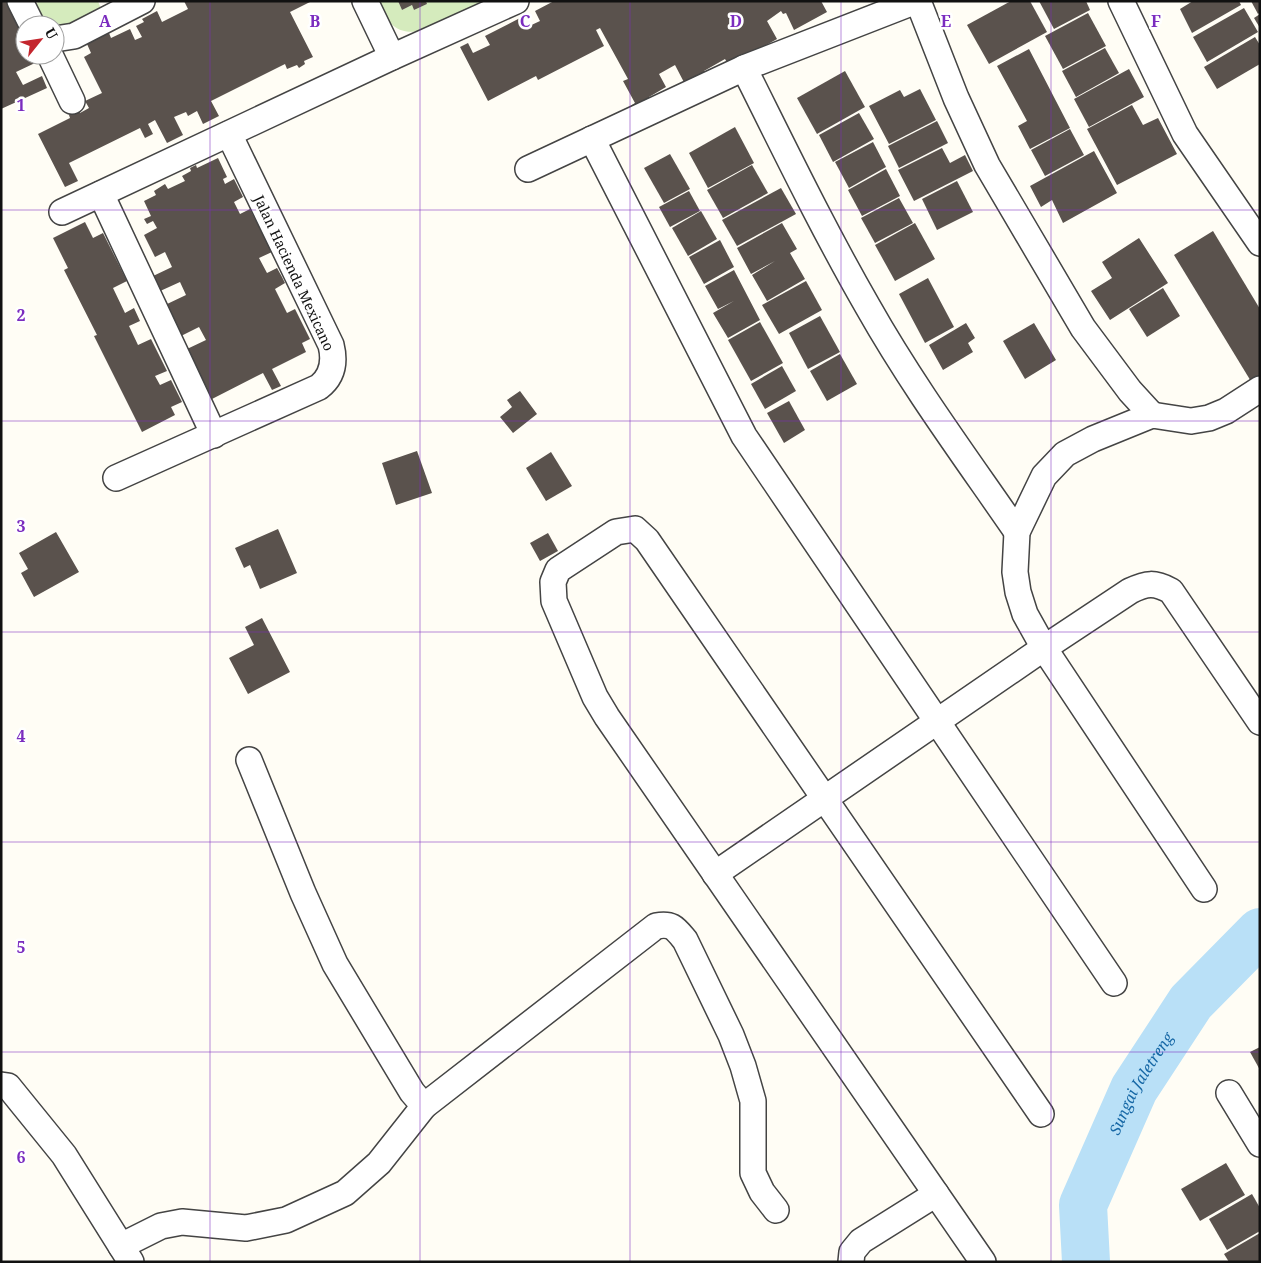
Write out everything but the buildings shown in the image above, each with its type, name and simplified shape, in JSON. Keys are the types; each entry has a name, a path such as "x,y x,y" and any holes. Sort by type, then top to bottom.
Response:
{"street":[{"path":"20,1 27,15"},
{"path":"65,37 74,36 142,1"},
{"path":"365,1 392,57"},
{"path":"62,212 516,1"},
{"path":"528,169 744,68 917,1 956,98 987,165 1083,328 1130,391 1152,415"},
{"path":"1121,1 1185,134 1260,242"},
{"path":"55,65 72,101"},
{"path":"744,68 830,239 868,308 917,388 1017,532"},
{"name":"Jalan Hacienda Mexicano","path":"116,478 319,387 329,376 334,362 331,345 229,134"},
{"path":"592,138 744,436 1114,983"},
{"path":"101,194 214,434"},
{"path":"1204,889 1044,648 1025,614 1018,592 1015,572 1017,532 1044,476 1065,454 1152,415 1191,421 1209,418 1226,411 1260,389"},
{"path":"983,1262 607,717 595,697 554,601 553,582 558,570 616,532 635,529 647,540 1041,1114"},
{"path":"715,874 1044,648 1130,591 1145,584 1159,585 1171,591 1260,722"},
{"path":"249,760 303,893 335,964 412,1092 424,1106"},
{"path":"1,1085 8,1086 64,1155 126,1254 161,1226 182,1222 246,1228 286,1220 345,1193 379,1163 424,1106 656,926 666,924 675,928 685,940 731,1035 743,1066 753,1101 753,1173 762,1192 776,1210"},
{"path":"1229,1093 1260,1144"},
{"path":"851,1262 852,1252 861,1241 936,1194"}],"green space":[{"path":"40,1 98,1 101,9 65,26 65,15 42,15 35,4"},
{"path":"377,1 398,1 402,10 412,5 414,10 427,4 426,1 487,1 421,31 412,32 393,26"}],"waterway":[{"name":"Sungai Jaletreng","path":"1086,1262 1083,1205 1134,1089 1191,1002 1260,932"}]}
